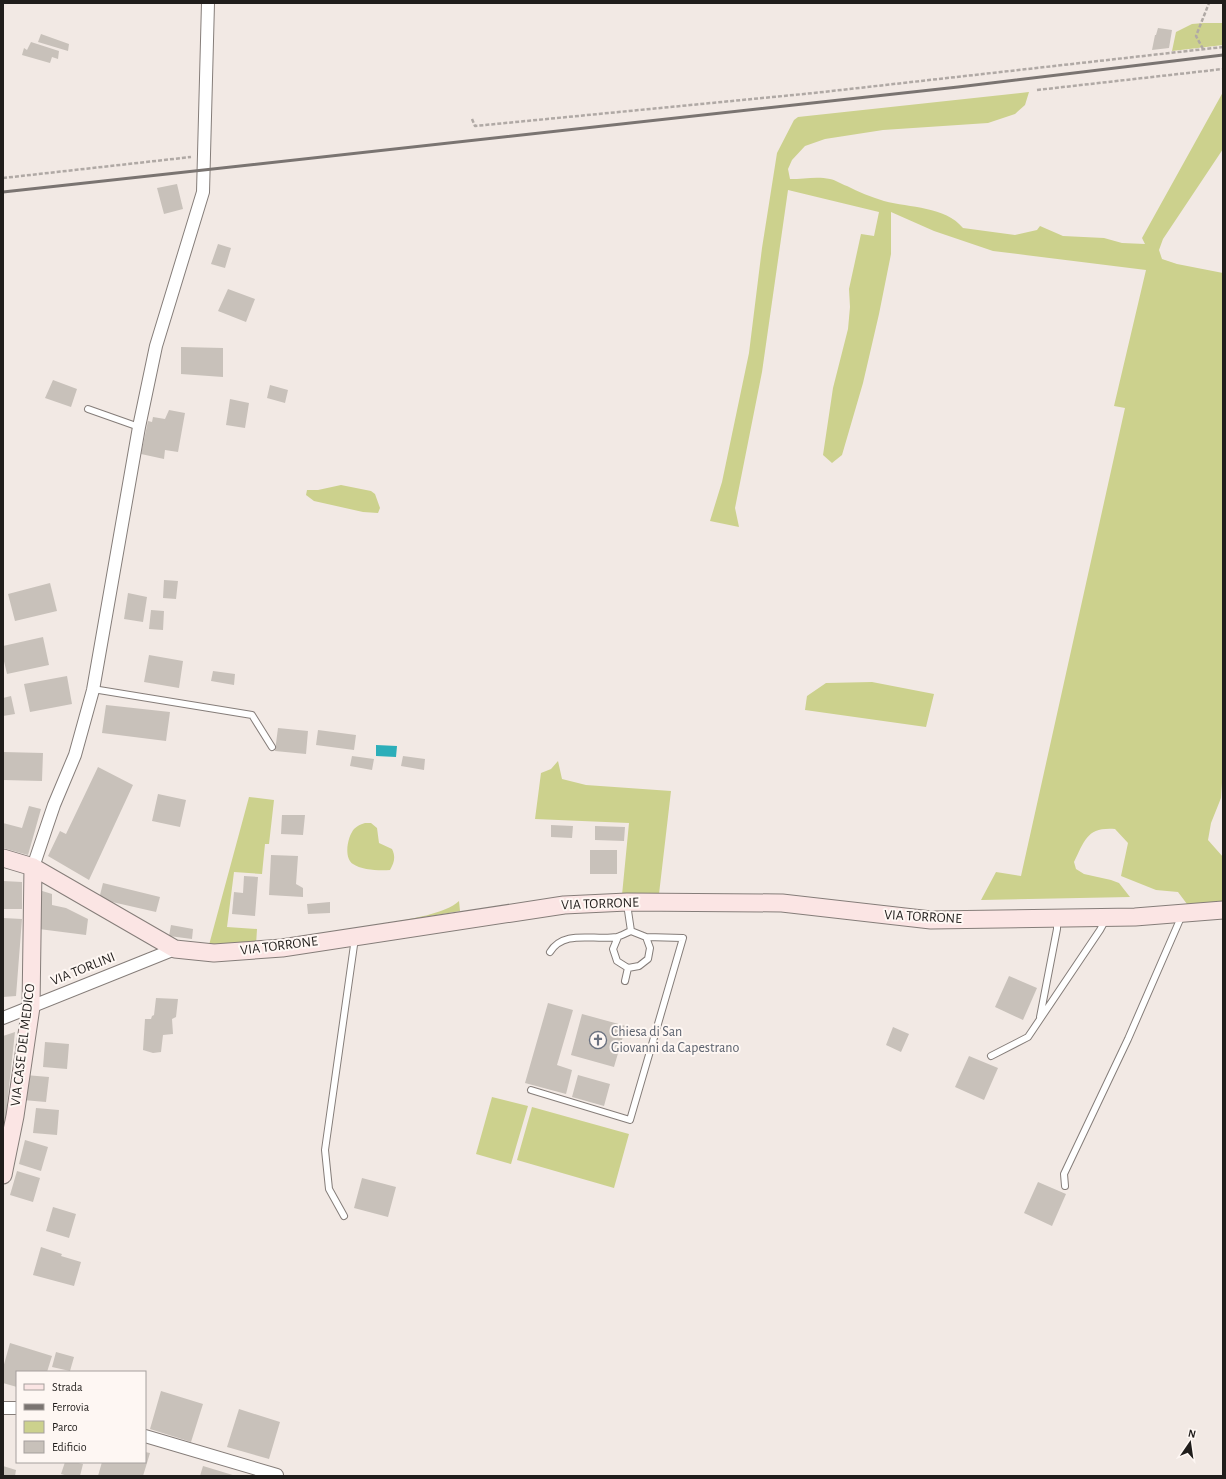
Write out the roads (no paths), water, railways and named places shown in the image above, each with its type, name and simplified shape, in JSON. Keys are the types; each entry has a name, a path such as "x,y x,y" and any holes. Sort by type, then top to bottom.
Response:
{"main road":[{"name":"VIA TORRONE","path":"3,858 33,867 175,949 214,953 282,948 564,905 627,902 782,903 931,920 1135,917 1223,910"},
{"name":"VIA CASE DEL MEDICO","path":"3,1175 15,1116 31,1006 33,867"}],"street":[{"path":"33,867 54,805 75,755 93,690 139,427 156,346 203,192 208,3"},
{"name":"VIA TORLINI","path":"3,1018 175,949"},
{"path":"3,1408 16,1408"},
{"path":"146,1436 277,1475"}],"lane":[{"path":"88,409 139,427"},
{"path":"93,690 252,715 272,747"},
{"path":"627,902 631,931"},
{"path":"1065,1186 1064,1174 1128,1039 1183,913"},
{"path":"991,1056 1028,1037 1100,930 1107,917"},
{"path":"1039,1020 1057,929 1056,918"},
{"path":"531,1090 630,1120 683,938 646,937 631,931 618,937 565,938 554,946 550,952"},
{"path":"344,1216 329,1189 325,1150 355,936"},
{"path":"618,937 613,949 617,961 628,968 639,966 648,959 650,948 646,937"},
{"path":"625,981 628,968"}],"water":[{"path":"376,745 397,746 396,757 376,756"}],"railway":[{"path":"3,192 958,87 1223,55"}],"place":[{"name":"Chiesa di San Giovanni da Capestrano","path":"598,1040"}]}
